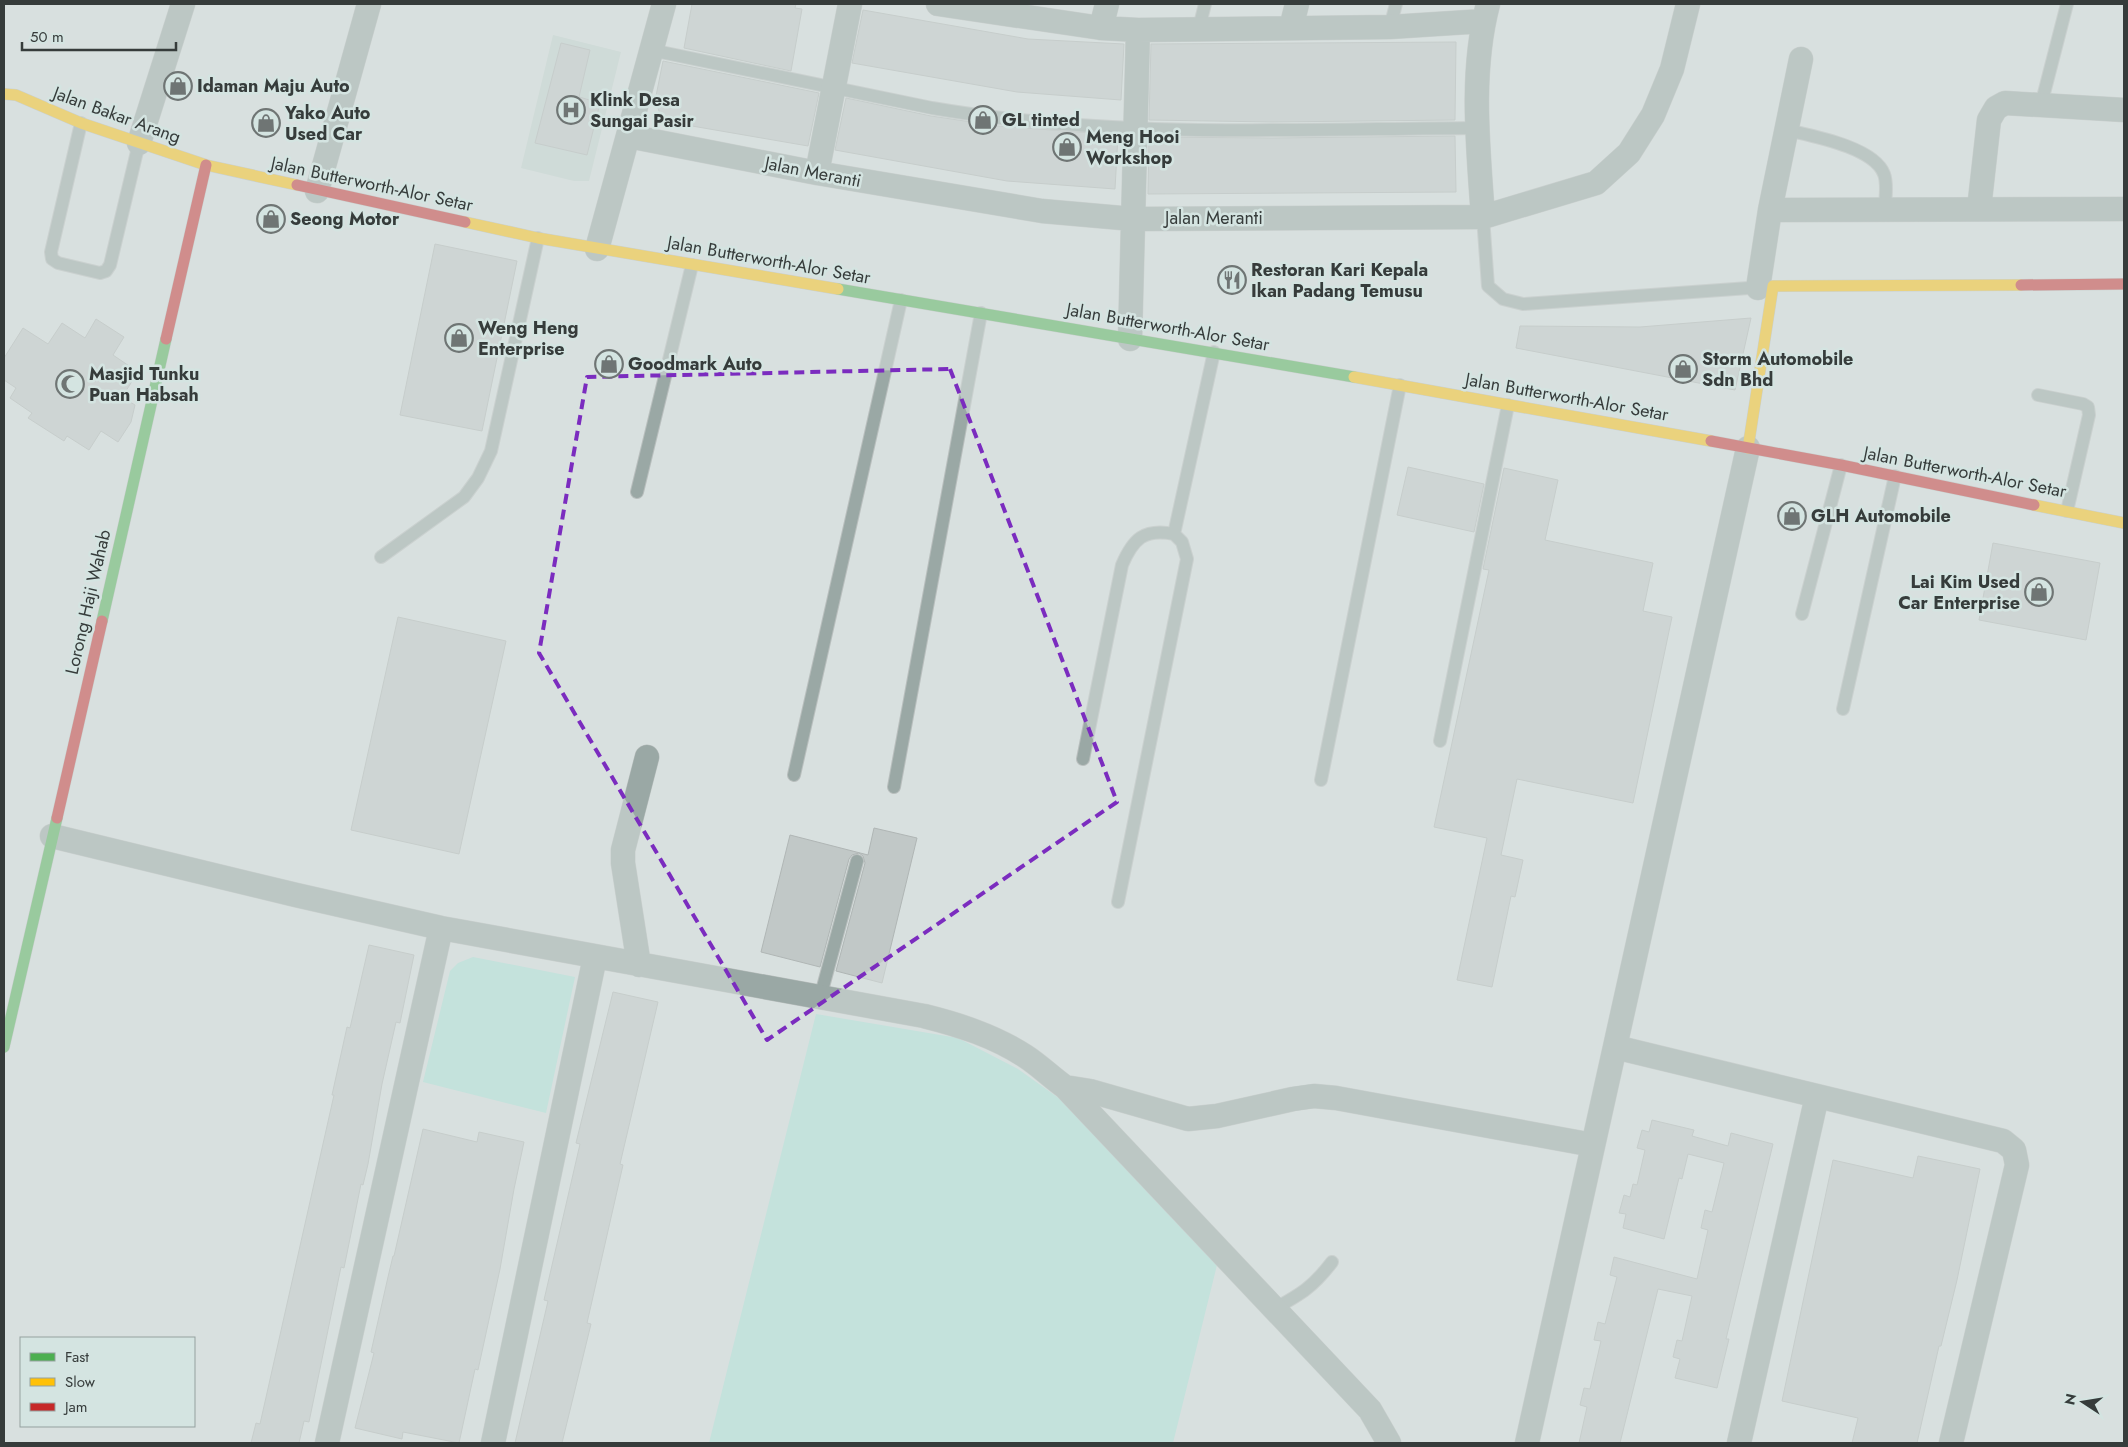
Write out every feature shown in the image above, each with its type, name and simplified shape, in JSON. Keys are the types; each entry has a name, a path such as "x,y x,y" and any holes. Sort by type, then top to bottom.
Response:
{"main road":[{"name":"Jalan Bakar Arang","path":"4,84 16,96"},
{"name":"Jalan Bakar Arang","path":"4,94 16,96 81,123 206,165"},
{"name":"Jalan Butterworth-Alor Setar","path":"206,165 538,238 1400,385 1841,465 2124,523"},
{"name":"Lorong Haji Wahab","path":"4,1046 206,165"},
{"path":"1748,448 1766,287 2124,284"}],"street":[{"path":"139,143 183,4"},
{"path":"317,190 369,4"},
{"path":"597,249 664,4"},
{"path":"817,174 832,88 850,4"},
{"path":"938,4 1101,28 1138,30 1390,27 1486,13 1478,71 1476,128 1483,217"},
{"path":"1101,28 1107,4"},
{"path":"1291,28 1297,4"},
{"name":"Jalan Meranti","path":"628,136 817,174 1042,211 1133,219 1483,217 1596,183 1629,153 1653,115 1672,69 1688,4"},
{"path":"1130,339 1138,30"},
{"path":"1766,287 1770,210 1801,59"},
{"path":"1979,209 1988,120 1996,108 2006,103 2124,110"},
{"path":"1770,210 2124,209"},
{"path":"1527,1443 1748,448"},
{"path":"639,965 622,863 623,850 647,757"},
{"path":"52,836 441,928 959,1024 988,1037 1024,1056 1064,1087 1370,1410 1389,1443"},
{"path":"327,1443 441,928"},
{"path":"493,1443 595,957"},
{"path":"1615,1047 2003,1141 2014,1150 2018,1165 1951,1443"},
{"path":"1064,1087 1090,1092 1188,1119 1217,1116 1314,1096 1336,1098 1593,1145"},
{"path":"1739,1443 1817,1096"}],"lane":[{"path":"1199,28 1205,4"},
{"path":"1390,27 1396,4"},
{"path":"2041,105 2066,4"},
{"path":"651,50 832,88 975,115 1135,129 1476,128"},
{"path":"81,123 51,252 52,258 58,263 100,273 106,272 110,265 139,143"},
{"path":"1786,130 1840,144 1865,154 1877,162 1884,175 1886,210"},
{"path":"1483,217 1488,286 1503,299 1523,304 1766,287"},
{"path":"381,557 464,497 478,478 491,452 538,238"},
{"path":"637,492 692,265"},
{"path":"794,775 901,300"},
{"path":"894,787 981,313"},
{"path":"1174,534 1214,352"},
{"path":"1321,780 1400,385"},
{"path":"2038,395 2083,404 2088,407 2089,415 2067,510"},
{"path":"1440,741 1508,405"},
{"path":"1802,614 1841,465"},
{"path":"1843,709 1895,476"},
{"path":"1083,759 1122,565 1130,547 1145,535 1159,531 1174,534 1182,542 1187,559 1118,902"},
{"path":"820,998 857,861"},
{"path":"1274,1309 1303,1293 1318,1281 1332,1262"}],"highlighted area":[{"path":"950,369 1117,802 767,1040 539,653 587,377"}],"shaded area":[{"name":"Klink Desa Sungai Pasir","path":"553,35 621,52 589,181 574,181 521,168"}],"green space":[{"path":"473,957 575,977 546,1113 423,1082 450,971 458,963"},
{"path":"816,1014 958,1038 1018,1069 1060,1099 1217,1265 1173,1443 709,1443"}],"building":[{"path":"692,4 796,4 795,8 802,9 791,71 684,48"},
{"path":"863,10 1028,39 1124,44 1121,100 1017,92 852,63"},
{"path":"1456,42 1455,120 1272,122 1149,120 1151,44"},
{"path":"561,43 590,50 579,97 600,103 587,155 535,143"},
{"path":"663,61 819,93 808,146 663,121 655,101"},
{"path":"846,98 931,116 998,126 1118,135 1115,189 1007,181 835,150"},
{"path":"1455,136 1456,192 1148,194 1149,137"},
{"name":"Weng Heng Enterprise","path":"435,244 517,261 482,431 400,415"},
{"name":"Storm Automobile Sdn Bhd","path":"1751,318 1735,390 1516,348 1520,326 1640,327"},
{"name":"Masjid Tunku Puan Habsah","path":"96,319 124,337 113,355 138,372 122,397 135,405 131,422 118,442 101,431 89,450 67,436 64,441 28,418 32,413 10,398 16,388 4,380 4,358 23,328 48,344 62,323 85,338"},
{"path":"1408,467 1484,484 1474,532 1397,515"},
{"path":"1504,468 1558,480 1545,540 1653,563 1643,611 1672,617 1633,803 1517,779 1501,855 1523,860 1515,897 1511,896 1492,987 1457,980 1487,838 1434,827 1489,570 1483,569"},
{"name":"Lai Kim Used Car Enterprise","path":"1993,543 2100,563 2086,640 1979,620"},
{"path":"398,617 506,641 459,854 351,830"},
{"path":"874,828 917,838 882,983 836,971 865,863 863,856 859,853 852,855 849,859 820,967 761,952 790,835 868,855"},
{"path":"369,945 414,955 400,1023 396,1022 382,1084 368,1164 363,1185 361,1184 344,1268 341,1267 309,1422 304,1421 299,1443 251,1443 256,1423 260,1424 334,1095 332,1095 347,1027 350,1028"},
{"path":"613,992 658,1002 620,1164 623,1165 587,1323 591,1324 562,1443 515,1443 548,1301 544,1300 580,1144 576,1143"},
{"path":"1652,1120 1694,1130 1692,1136 1728,1146 1731,1133 1773,1144 1726,1339 1729,1339 1717,1388 1675,1378 1680,1359 1673,1357 1677,1340 1682,1341 1692,1296 1658,1289 1620,1443 1579,1443 1587,1407 1580,1405 1584,1388 1590,1389 1601,1341 1594,1340 1598,1322 1605,1324 1617,1277 1610,1275 1614,1257 1697,1279 1708,1230 1701,1228 1705,1210 1712,1212 1724,1163 1688,1154 1682,1179 1679,1178 1664,1239 1623,1228 1626,1214 1619,1213 1624,1195 1630,1197 1633,1184 1637,1185 1645,1150 1637,1148 1642,1130 1649,1132"},
{"path":"423,1129 477,1142 479,1132 524,1142 500,1269 478,1370 475,1369 459,1443 403,1432 402,1439 355,1428 374,1353 371,1352"},
{"path":"1918,1156 1980,1169 1957,1280 1941,1346 1939,1346 1917,1443 1852,1443 1858,1418 1782,1401 1833,1160 1913,1178"}],"traffic: fast":[{"path":"838,289 1354,377"},
{"path":"102,621 166,339"},
{"path":"4,1047 57,818"}],"traffic: slow":[{"path":"4,94 16,95 81,123 206,165 297,185"},
{"path":"465,222 538,238 838,289"},
{"path":"1748,448 1773,286 2021,285"},
{"path":"1354,377 1711,441"},
{"path":"2034,505 2124,523"}],"traffic: jam":[{"path":"166,339 206,165"},
{"path":"297,185 465,222"},
{"path":"2021,285 2124,284"},
{"path":"1711,441 1841,465 2034,505"},
{"path":"57,818 102,621"}],"place":[{"name":"Idaman Maju Auto","path":"178,86"},
{"name":"Klink Desa Sungai Pasir","path":"571,110"},
{"name":"GL tinted","path":"983,120"},
{"name":"Yako Auto Used Car","path":"266,123"},
{"name":"Meng Hooi Workshop","path":"1067,147"},
{"name":"Seong Motor","path":"271,219"},
{"name":"Restoran Kari Kepala Ikan Padang Temusu","path":"1232,280"},
{"name":"Weng Heng Enterprise","path":"459,338"},
{"name":"Goodmark Auto","path":"609,364"},
{"name":"Storm Automobile Sdn Bhd","path":"1683,369"},
{"name":"Masjid Tunku Puan Habsah","path":"70,384"},
{"name":"GLH Automobile","path":"1792,516"},
{"name":"Lai Kim Used Car Enterprise","path":"2039,592"}]}
